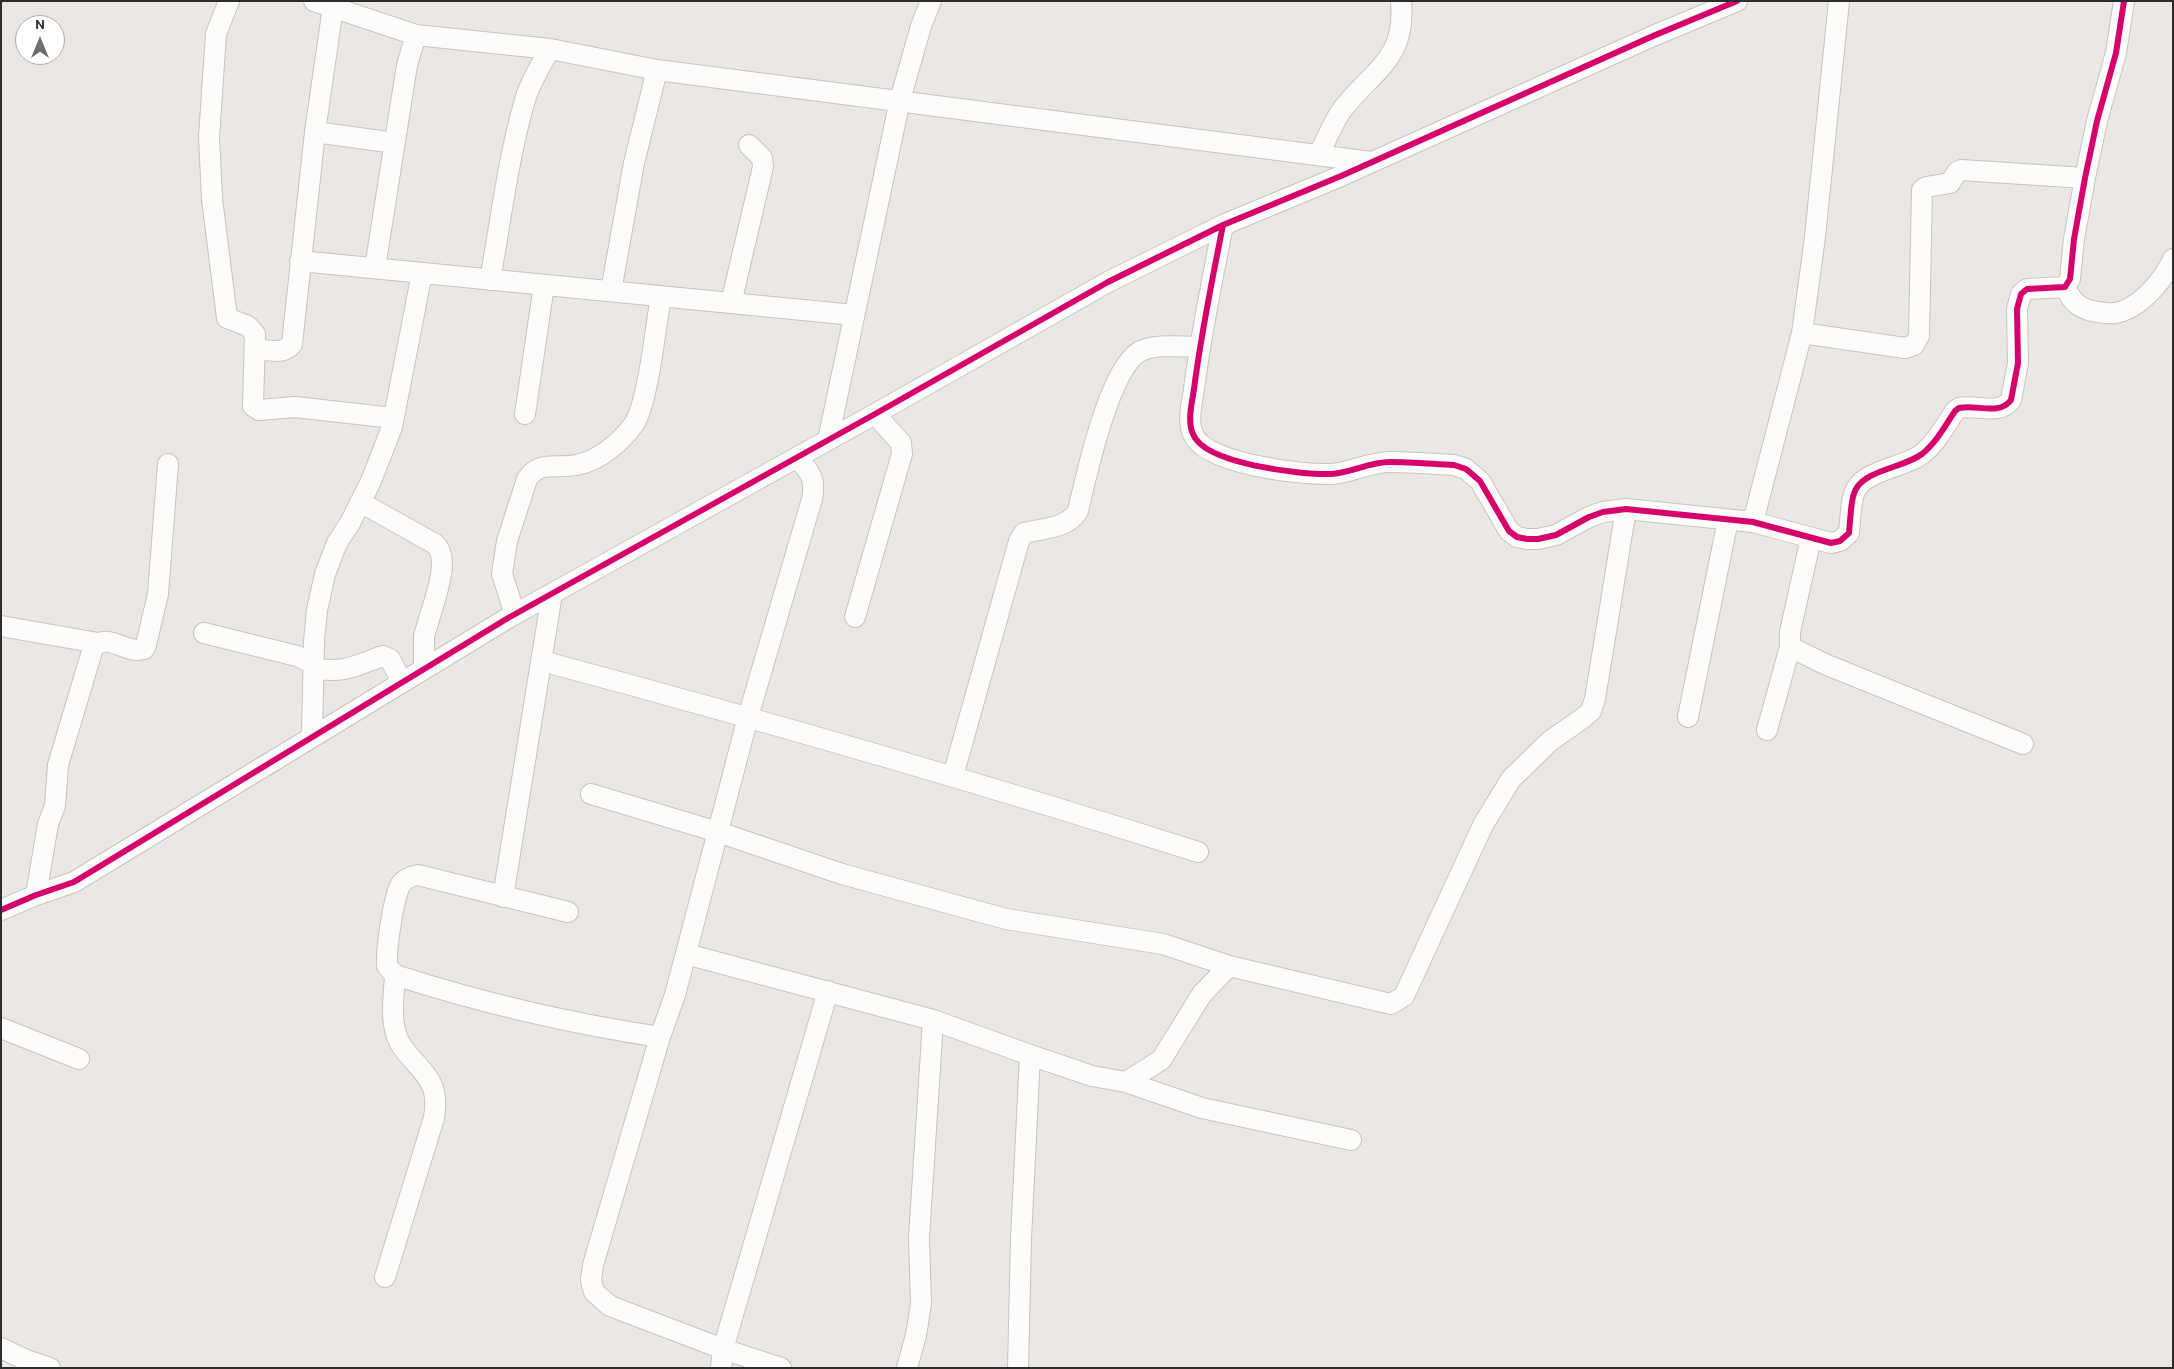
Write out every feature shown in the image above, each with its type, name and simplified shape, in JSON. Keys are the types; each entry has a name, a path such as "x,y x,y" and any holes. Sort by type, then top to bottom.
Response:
{"street":[{"path":"229,1 216,34 214,53 209,137 212,199 227,318 254,330 253,402 255,408 263,410 295,407 393,418"},
{"path":"314,1 416,35 550,49 656,70 1371,162"},
{"path":"828,440 900,100 921,26 931,1"},
{"path":"1319,154 1344,107 1385,64 1396,47 1402,27 1401,1"},
{"path":"1,910 74,882 515,614 876,414 1108,282 1223,225 1737,1"},
{"path":"1753,522 1802,333 1815,237 1839,1"},
{"path":"1223,225 1199,346 1190,421 1193,436 1210,452 1242,463 1274,470 1330,474 1359,469 1376,463 1454,465 1466,468 1480,481 1509,531 1517,537 1527,539 1538,539 1556,535 1589,517 1603,512 1626,509 1753,522 1831,543 1846,538 1849,533 1853,496 1858,484 1871,475 1920,455 1937,437 1955,411 1965,407 2000,408 2007,405 2011,400 2018,363 2017,310 2021,294 2027,290 2065,286 2070,279 2074,239 2085,178 2097,121 2114,61 2124,1"},
{"path":"255,349 283,352 292,344 315,132 334,7"},
{"path":"375,268 407,65 416,35"},
{"path":"490,280 510,167 525,99 532,81 550,49"},
{"path":"610,291 630,180 656,70"},
{"path":"315,132 395,144"},
{"path":"731,303 763,167 762,158 749,145"},
{"path":"1802,333 1905,348 1914,344 1919,336 1922,190 1926,187 1950,182 1957,172 1961,170 2085,178"},
{"path":"2065,286 2071,298 2078,306 2105,313 2124,311 2154,287 2169,267 2173,258"},
{"path":"300,261 854,315"},
{"path":"312,736 313,666 317,610 325,574 337,543 371,481 393,418 422,273"},
{"path":"524,414 544,285"},
{"path":"515,614 502,574 507,541 527,479 533,470 542,467 577,465 603,454 614,446 634,423 643,399 661,296"},
{"path":"953,776 1019,541 1024,534 1054,528 1074,517 1078,510 1106,410 1118,378 1139,352 1153,348 1199,346"},
{"path":"856,618 902,454 902,443 876,414"},
{"path":"781,1368 722,1358 610,1306 594,1292 591,1280 593,1265 660,1037 675,995 748,716 812,499 814,483 811,474 797,457"},
{"path":"1,626 98,643 105,641 137,651 144,649 158,594 168,464"},
{"path":"360,502 435,544 442,554 442,569 425,630 424,669"},
{"path":"590,794 718,832 842,874 955,906 1006,919 1163,944 1228,966 1391,1004 1404,996 1482,825 1511,779 1550,741 1591,711 1595,700 1626,509"},
{"path":"1688,717 1728,520"},
{"path":"1767,730 1790,647 1790,632 1811,538"},
{"path":"503,897 552,594"},
{"path":"204,633 297,656 313,666 331,671 345,670 383,656 390,659 402,682"},
{"path":"36,895 48,824 55,806 58,765 90,657 98,643"},
{"path":"1790,647 1827,665 2023,744"},
{"path":"542,661 748,716 953,776 1198,852"},
{"path":"568,912 418,875 400,886 388,940 387,966 395,975 552,1017 608,1030 660,1037"},
{"path":"686,954 933,1020 1092,1076 1126,1082 1202,1108 1351,1140"},
{"path":"1126,1082 1161,1060 1202,994 1228,966"},
{"path":"385,1277 434,1118 436,1098 432,1085 426,1075 405,1052 397,1038 394,1026 395,975"},
{"path":"722,1358 828,991"},
{"path":"907,1368 916,1335 921,1304 919,1238 933,1020"},
{"path":"1,1028 79,1059"},
{"path":"1018,1368 1021,1239 1030,1055"},
{"path":"1,1348 26,1360 50,1368"}],"cycle path":[{"path":"1,910 74,882 508,618 1108,282 1223,225 1341,176 1653,36 1737,1"},
{"path":"1223,225 1203,327 1190,418 1193,434 1201,444 1215,453 1255,466 1317,474 1346,472 1382,462 1454,465 1466,469 1480,481 1509,531 1517,537 1527,539 1538,539 1556,535 1589,517 1603,512 1626,509 1753,522 1831,543 1840,541 1849,533 1851,506 1856,489 1868,477 1908,462 1922,454 1936,440 1959,408 1994,409 2006,405 2011,400 2018,363 2017,309 2021,294 2027,289 2065,287 2070,279 2074,239 2085,178 2097,121 2116,53 2124,1"}]}
